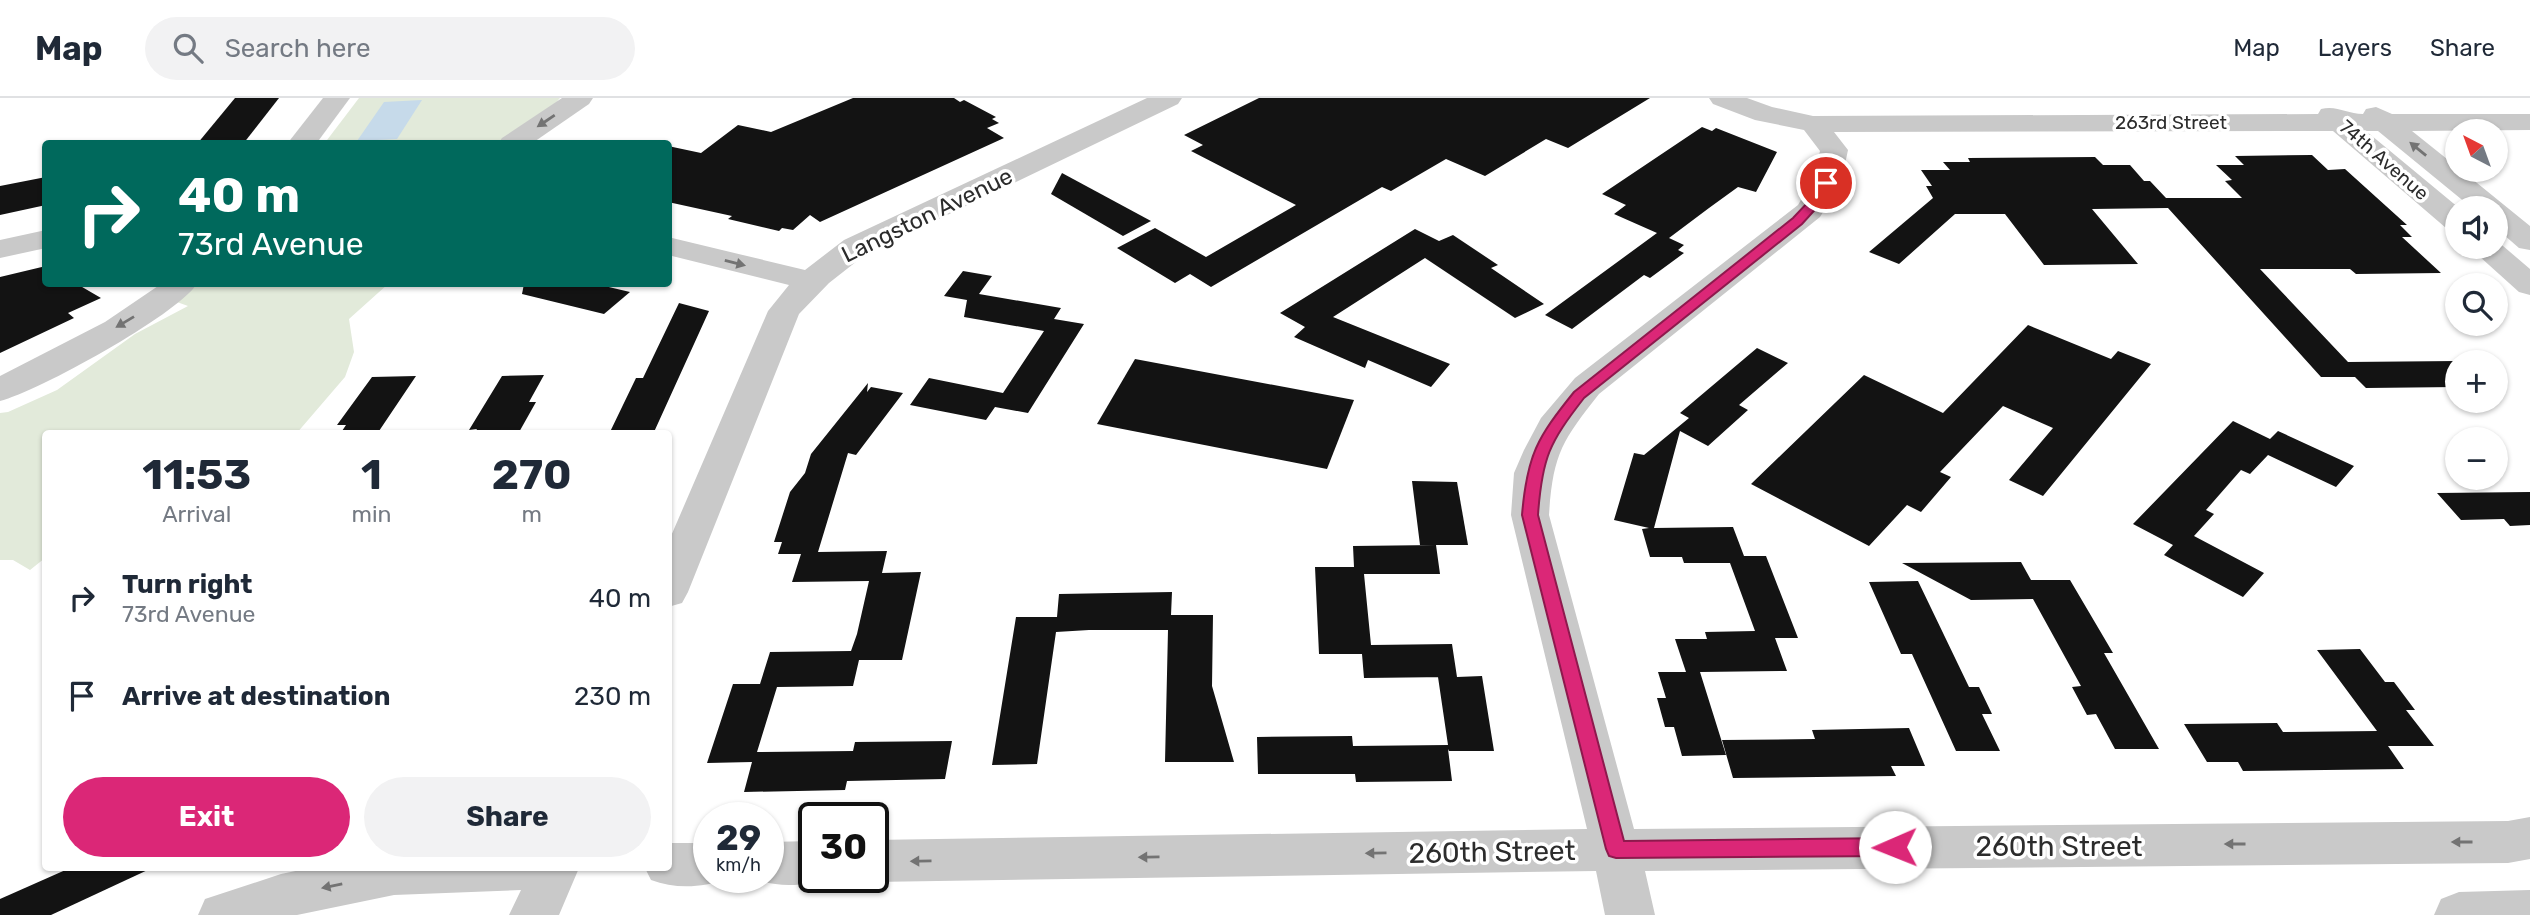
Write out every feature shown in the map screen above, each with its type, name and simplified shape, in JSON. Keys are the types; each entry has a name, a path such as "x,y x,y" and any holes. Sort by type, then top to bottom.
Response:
{"street":[{"path":"304,140 337,98"},
{"path":"518,140 580,98"},
{"name":"Langston Avenue","path":"672,583 784,311 810,281 825,267 855,247 1168,98"},
{"name":"263rd Street","path":"1722,98 1765,114 1813,124 2347,110 2384,122 2530,122"},
{"name":"74th Avenue","path":"2311,98 2347,110 2445,210"},
{"name":"74th Avenue","path":"2384,122 2475,196"},
{"path":"1630,915 1616,849 1530,515 1533,473 1555,426 1587,386 1809,211 1826,183 1834,150 1813,124"},
{"path":"2508,223 2530,241"},
{"path":"0,249 42,240"},
{"path":"672,247 810,281"},
{"path":"2500,259 2530,285"},
{"path":"0,390 63,359 161,300 177,287"},
{"name":"260th Street","path":"889,861 1616,849 2508,842 2530,838"},
{"path":"672,865 693,864"},
{"path":"223,915 281,896 394,873 445,871"},
{"path":"534,915 554,871"},
{"path":"2459,915 2530,914"}],"green space":[{"path":"359,98 560,98 541,120 503,140 327,140"},
{"path":"194,287 385,287 349,319 354,352 345,377 299,430 42,430 42,560 30,570 13,560 0,560 0,413 57,390 135,334 188,306 177,302"}],"water":[{"path":"422,100 397,139 358,140 384,102"}],"building":[{"path":"235,98 279,98 246,140 200,140"},
{"path":"853,98 954,98 960,102 964,100 996,117 992,119 999,123 987,128 1004,138 820,222 810,215 793,230 782,228 779,231 728,219 732,216 672,203 672,147 701,153 738,125 771,132"},
{"path":"1259,98 1650,98 1568,148 1546,139 1485,176 1446,159 1391,191 1382,187 1211,287 1190,274 1175,283 1117,248 1155,228 1206,257 1296,205 1191,151 1203,145 1184,135"},
{"path":"1702,127 1712,131 1716,128 1777,152 1756,192 1738,187 1709,208 1669,238 1684,245 1678,250 1684,253 1650,278 1644,275 1572,329 1545,315 1657,233 1614,214 1626,205 1602,194"},
{"path":"2312,155 2328,170 2345,169 2407,225 2400,225 2412,237 2402,237 2441,273 2356,274 2350,269 2260,269 2348,362 2445,361 2445,387 2366,388 2355,377 2321,377 2168,208 2092,209 2138,264 2044,265 2005,214 1955,214 1899,264 1869,252 1933,198 1926,186 1932,186 1921,170 1950,170 1943,162 1970,162 1968,158 2095,157 2103,165 2130,165 2144,181 2150,181 2166,198 2242,198 2225,181 2232,180 2216,165 2244,165 2235,156"},
{"path":"1062,173 1151,221 1123,236 1051,194"},
{"path":"42,178 42,206 0,215 0,186"},
{"path":"1415,229 1439,241 1453,235 1498,265 1491,268 1544,304 1515,318 1425,258 1333,317 1450,364 1431,387 1368,360 1365,368 1294,337 1305,327 1280,313"},
{"path":"42,267 42,287 82,287 101,298 68,313 74,318 0,353 0,277"},
{"path":"963,271 992,276 979,294 1061,308 1054,319 1084,324 1028,413 995,407 986,420 910,405 929,378 1003,393 1044,331 964,317 967,300 944,296"},
{"path":"523,287 609,287 630,292 604,314 522,294"},
{"path":"679,303 709,311 655,430 611,430 636,378 643,378"},
{"path":"2028,325 2111,359 2118,351 2151,364 2043,496 2009,480 2053,428 2003,406 1940,472 1951,477 1921,512 1907,505 1869,546 1751,484 1864,375 1943,413"},
{"path":"1757,348 1788,363 1739,405 1748,410 1708,446 1680,431 1654,528 1733,527 1744,556 1766,556 1798,638 1775,638 1787,671 1700,672 1726,755 1682,756 1674,727 1665,727 1657,698 1666,698 1658,672 1686,672 1675,639 1707,639 1705,632 1755,631 1730,563 1684,563 1682,557 1650,557 1642,529 1649,528 1614,520 1634,453 1644,455 1689,418 1680,413"},
{"path":"1135,359 1354,400 1327,469 1097,424"},
{"path":"544,375 529,402 536,402 520,430 469,430 502,376"},
{"path":"416,376 380,430 343,430 346,425 337,425 372,377"},
{"path":"868,383 867,392 871,387 903,393 856,455 848,453 818,552 887,551 882,573 921,572 902,660 859,660 853,686 777,687 757,752 853,751 855,742 952,741 945,779 847,781 845,790 744,792 752,762 707,763 733,684 760,684 770,652 851,651 857,634 869,581 792,582 801,554 778,554 782,542 774,542 790,492 805,473 811,454"},
{"path":"2233,421 2270,439 2278,431 2354,466 2336,487 2268,455 2250,474 2241,470 2206,510 2214,514 2194,536 2264,573 2243,597 2164,555 2173,545 2133,524"},
{"path":"1412,481 1457,482 1468,545 1420,545"},
{"path":"2530,492 2530,525 2510,526 2504,519 2461,520 2437,493"},
{"path":"1436,545 1440,574 1364,574 1371,645 1452,644 1457,677 1482,676 1494,751 1448,749 1452,781 1356,782 1355,774 1258,774 1257,737 1352,736 1353,746 1448,745 1438,677 1364,678 1362,654 1319,654 1315,567 1354,567 1353,546"},
{"path":"2021,562 2031,580 2070,580 2113,653 2104,653 2159,749 2115,749 2096,714 2087,715 2072,687 2081,686 2033,599 1971,600 1902,563"},
{"path":"1918,581 1969,687 1979,687 1992,714 1982,714 2000,751 1956,751 1912,654 1901,654 1869,582"},
{"path":"1172,592 1171,615 1213,615 1212,686 1234,762 1165,762 1168,630 1089,630 1056,632 1037,764 992,765 1016,617 1057,617 1059,594"},
{"path":"2360,649 2385,682 2394,682 2415,710 2406,710 2434,746 2388,746 2404,769 2243,771 2238,762 2207,762 2184,724 2277,723 2283,732 2377,731 2317,650"},
{"path":"1909,728 1925,766 1891,766 1896,776 1733,778 1722,740 1815,739 1812,730"},
{"path":"63,871 146,871 51,915 0,915 0,899"}],"route":[{"path":"1826,183 1809,211 1587,386 1555,426 1542,450 1533,473 1530,515 1616,849 1895,847"}]}
